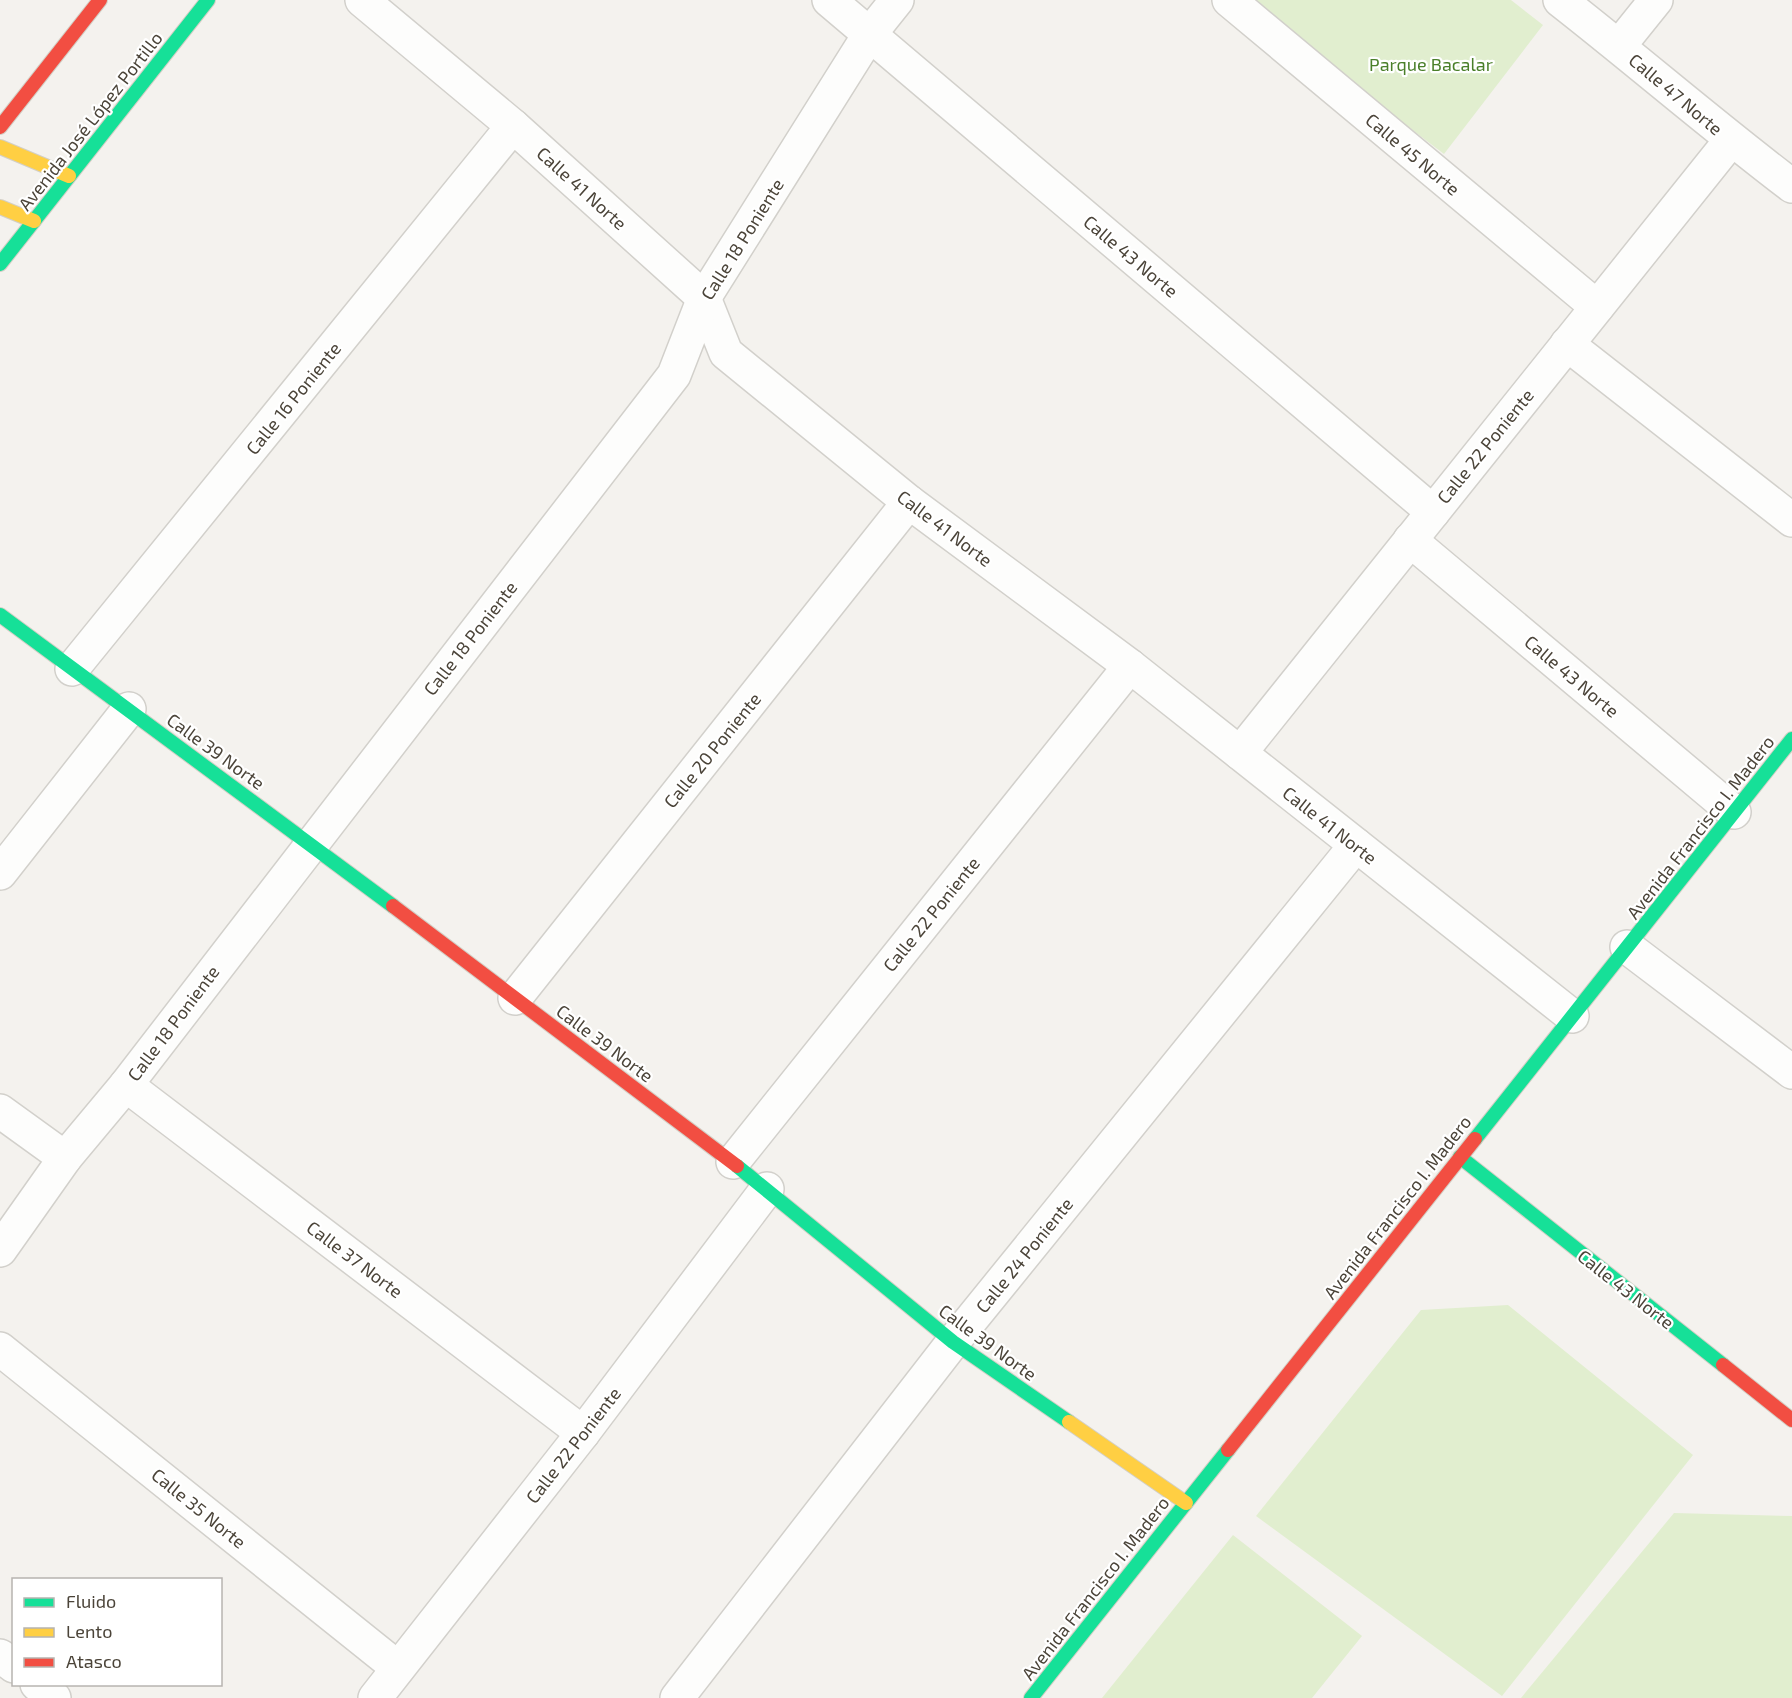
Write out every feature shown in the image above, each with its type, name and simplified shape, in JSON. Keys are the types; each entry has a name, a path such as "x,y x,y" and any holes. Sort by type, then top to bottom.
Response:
{"street":[{"path":"0,127 100,0"},
{"name":"Avenida José López Portillo","path":"0,264 208,0"},
{"name":"Calle 41 Norte","path":"362,0 513,126 704,298 726,353 909,502 1130,666 1572,1016"},
{"name":"Calle 43 Norte","path":"829,0 1433,512"},
{"name":"Calle 18 Poniente","path":"0,1250 65,1158 126,1085 674,375 704,298 869,35 897,0"},
{"name":"Calle 45 Norte","path":"1229,0 1597,307"},
{"name":"Calle 47 Norte","path":"1560,0 1731,140 1792,186"},
{"path":"1619,46 1656,0"},
{"name":"Calle 16 Poniente","path":"72,669 513,126"},
{"name":"Calle 22 Poniente","path":"1240,753 1731,140"},
{"path":"0,147 69,176"},
{"path":"0,207 34,221"},
{"path":"1568,344 1792,520"},
{"name":"Calle 20 Poniente","path":"515,998 909,502"},
{"name":"Calle 43 Norte","path":"1410,540 1734,812"},
{"name":"Calle 39 Norte","path":"0,615 311,844 733,1162 953,1342 1186,1503"},
{"name":"Calle 22 Poniente","path":"733,1162 1130,666"},
{"path":"0,873 129,709"},
{"name":"Avenida Francisco I. Madero","path":"1031,1698 1792,739"},
{"name":"Calle 24 Poniente","path":"677,1698 953,1342 1356,845"},
{"path":"1627,946 1792,1072"},
{"name":"Calle 37 Norte","path":"126,1085 583,1433"},
{"path":"0,1111 65,1158"},
{"name":"Calle 43 Norte","path":"1460,1157 1792,1420"},
{"name":"Calle 22 Poniente","path":"375,1698 583,1433 767,1189"},
{"name":"Calle 35 Norte","path":"0,1349 398,1668"},
{"path":"25,1698 34,1686"},
{"path":"39,1686 54,1698"}],"green space":[{"name":"Parque Bacalar","path":"1241,0 1511,0 1543,25 1444,154"},
{"path":"1508,1305 1693,1455 1502,1696 1256,1516 1421,1310"},
{"path":"1674,1513 1792,1516 1792,1698 1521,1698"},
{"path":"1233,1535 1362,1636 1312,1698 1102,1698"}],"traffic: fast":[{"path":"0,264 208,0"},
{"path":"0,615 393,906"},
{"path":"1475,1139 1792,739"},
{"path":"1460,1157 1723,1365"},
{"path":"737,1166 953,1342 1069,1422"},
{"path":"1031,1698 1228,1450"}],"traffic: slow":[{"path":"0,147 69,176"},
{"path":"0,207 34,221"},
{"path":"1069,1422 1186,1503"}],"traffic: jam":[{"path":"0,127 100,0"},
{"path":"393,906 737,1166"},
{"path":"1228,1450 1475,1139"},
{"path":"1723,1365 1792,1420"}]}
